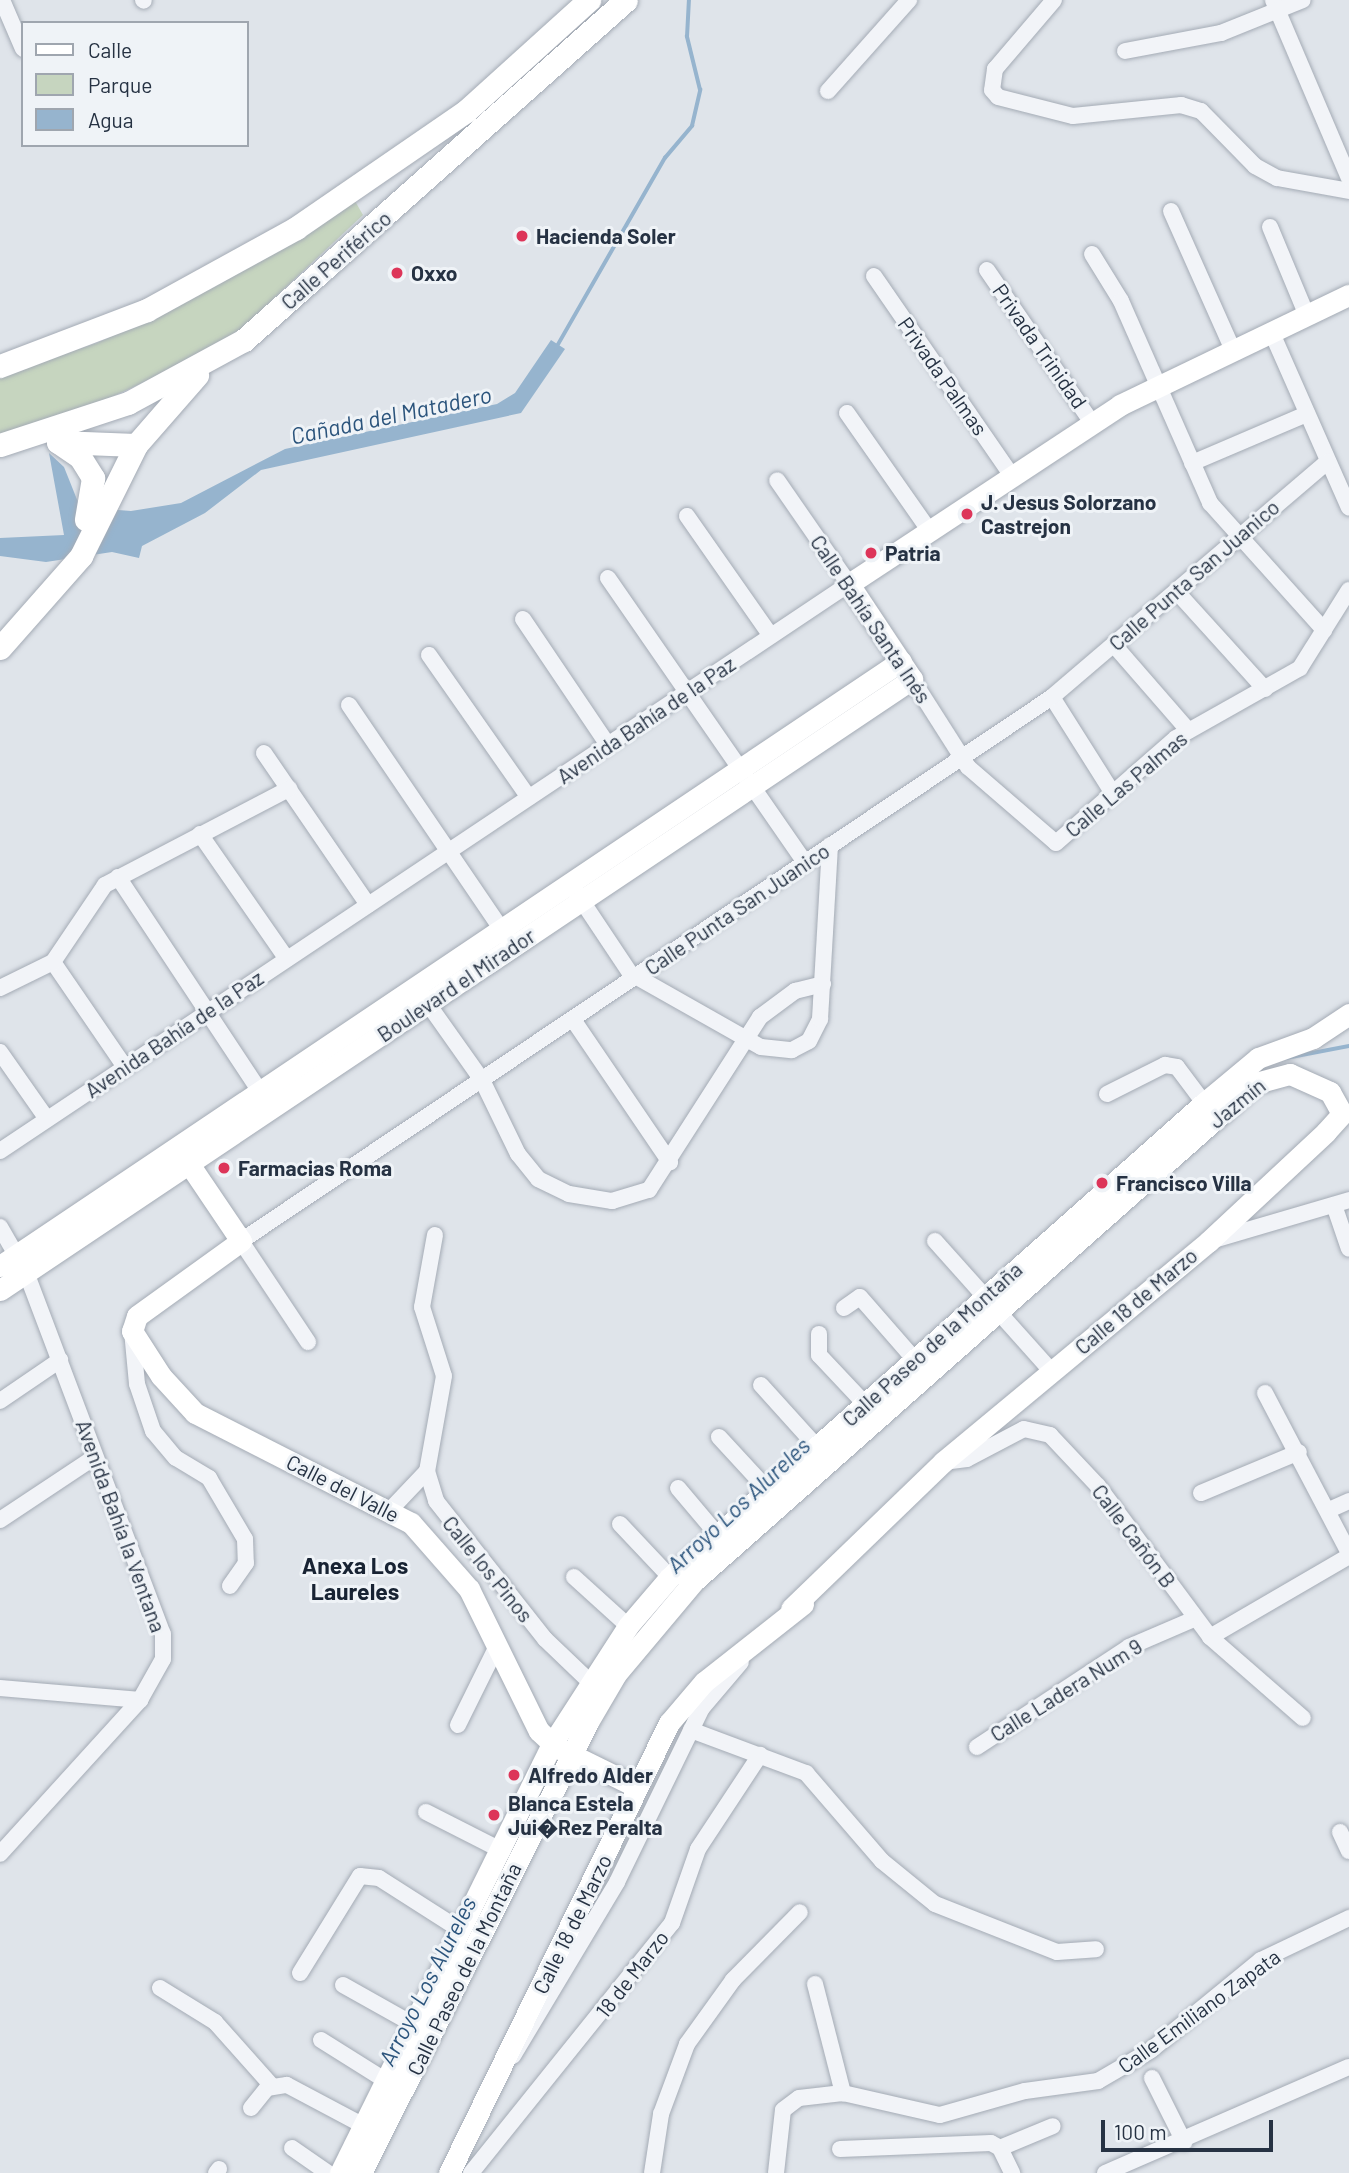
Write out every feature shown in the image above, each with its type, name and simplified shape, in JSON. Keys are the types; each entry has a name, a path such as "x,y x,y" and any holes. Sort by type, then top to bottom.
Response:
{"highway":[{"name":"Calle Periférico","path":"0,366 147,310 228,269 361,188 466,111 589,0"},
{"name":"Calle Periférico","path":"8,443 128,403 208,364 386,216 626,0"},
{"path":"361,188 386,216"},
{"path":"0,648 72,560 99,505 136,445 208,364"},
{"path":"58,442 87,467 99,505"},
{"path":"8,443 136,445"},
{"path":"0,636 72,560"}],"main road":[{"name":"Avenida Bahía de la Paz","path":"849,584 1157,383 1349,295"},
{"name":"Calle Bahía Santa Inés","path":"849,584 907,670"},
{"name":"Boulevard el Mirador","path":"0,1290 14,1265 183,1156 907,670"},
{"name":"Calle Paseo de la Montaña","path":"340,2173 366,2127 461,1931 503,1851 562,1750 616,1674 694,1581 991,1306 1203,1103 1258,1058 1313,1038 1349,1014"},
{"name":"Jazmín","path":"991,1306 1256,1083 1290,1074 1330,1092 1341,1105 1337,1121 1208,1242"},
{"path":"183,1156 241,1241"},
{"name":"Calle Punta San Juanico","path":"132,1332 143,1307 241,1241"},
{"name":"Calle 18 de Marzo","path":"449,2173 502,2070 669,1723 704,1682 791,1609 869,1549 948,1461 1208,1242"},
{"name":"Calle Paseo de la Montaña","path":"361,2173 562,1750 589,1681 628,1626 670,1577 716,1532 915,1360 991,1306"},
{"name":"Calle del Valle","path":"132,1332 195,1413 391,1509 452,1563 497,1646 524,1710 562,1750 637,1787"}],"street":[{"path":"2,0 21,44"},
{"path":"828,91 909,0"},
{"path":"1054,0 995,69 992,90 1073,116 1181,105 1201,111 1255,166 1277,178 1349,191"},
{"path":"1125,51 1221,33 1275,6 1303,0"},
{"path":"1275,6 1349,178"},
{"path":"1171,211 1232,348"},
{"path":"1270,227 1307,316"},
{"path":"1092,254 1157,383 1210,503 1324,631"},
{"name":"Privada Trinidad","path":"987,270 1092,423"},
{"name":"Privada Palmas","path":"874,276 1012,476"},
{"path":"1271,331 1349,508"},
{"path":"847,413 929,530"},
{"path":"1192,463 1307,414"},
{"name":"Calle Punta San Juanico","path":"241,1241 574,1021 1052,697 1327,461"},
{"name":"Calle Bahía Santa Inés","path":"777,480 849,584"},
{"path":"687,516 771,636"},
{"path":"608,578 805,863"},
{"name":"Avenida Bahía de la Paz","path":"0,1151 849,584"},
{"name":"Calle Las Palmas","path":"961,760 1054,843 1188,730 1300,668 1349,590"},
{"path":"1177,592 1265,689"},
{"path":"523,619 608,745"},
{"path":"1114,645 1188,730"},
{"path":"429,654 529,798"},
{"name":"Calle Bahía Santa Inés","path":"907,670 961,760"},
{"path":"1052,697 1112,792"},
{"path":"349,705 507,938"},
{"path":"264,753 368,905"},
{"path":"0,988 53,962 92,899 118,877 289,789"},
{"path":"200,834 287,959"},
{"path":"576,892 624,968 744,1038 776,1050 810,1041 824,984 830,845"},
{"path":"118,877 266,1100"},
{"path":"53,962 125,1067"},
{"path":"422,995 482,1080 518,1154 551,1189 628,1200 649,1190 670,1162 744,1038 795,991 824,984"},
{"path":"574,1021 670,1162"},
{"path":"0,1052 47,1119"},
{"path":"1107,1094 1166,1065 1177,1067 1203,1103"},
{"path":"1342,1202 1349,1249"},
{"name":"Calle 18 de Marzo","path":"1208,1242 1342,1202"},
{"name":"Avenida Bahía la Ventana","path":"0,1227 14,1265 60,1360 163,1634 163,1659 140,1700 0,1854"},
{"path":"391,1509 427,1471 444,1376 422,1307 435,1235"},
{"path":"241,1241 308,1342"},
{"path":"935,1241 1052,1372"},
{"path":"845,1308 860,1297 915,1360"},
{"path":"132,1332 137,1384 153,1431 176,1458 209,1478 245,1539 246,1563 230,1586"},
{"path":"817,1342 864,1404"},
{"path":"0,1401 60,1360"},
{"path":"761,1385 817,1447"},
{"path":"1210,1637 1349,1555 1299,1452 1265,1393"},
{"name":"Calle Cañón B","path":"948,1461 1024,1429 1050,1435 1098,1486 1194,1619 1210,1637 1303,1718"},
{"path":"719,1437 766,1488"},
{"path":"1201,1493 1299,1452"},
{"path":"0,1520 95,1457"},
{"name":"Calle los Pinos","path":"427,1471 445,1519 589,1681"},
{"path":"678,1488 716,1532"},
{"path":"1329,1510 1349,1501"},
{"path":"620,1524 670,1577"},
{"path":"574,1577 628,1626"},
{"name":"Calle Ladera Num 9","path":"977,1747 1129,1647 1194,1619"},
{"path":"458,1725 497,1646"},
{"name":"Calle 18 de Marzo","path":"502,2070 532,2033 617,1882 691,1730 745,1650"},
{"path":"0,1688 140,1700"},
{"path":"691,1730 806,1773 882,1861 935,1904 1057,1952 1096,1950"},
{"name":"18 de Marzo","path":"471,2173 672,1923 698,1849 760,1755"},
{"path":"426,1812 503,1851"},
{"path":"1340,1832 1349,1851"},
{"path":"300,1973 360,1876 379,1878 461,1931"},
{"path":"652,2173 661,2114 687,2044 733,1980 800,1912"},
{"name":"Calle Emiliano Zapata","path":"776,2173 783,2110 799,2098 844,2093 940,2115 1025,2091 1098,2081 1152,2050 1261,1960 1349,1918"},
{"path":"815,1984 844,2093"},
{"path":"343,1985 416,2026"},
{"path":"160,1988 215,2022 272,2087 304,2092 366,2127"},
{"path":"321,2040 388,2082"},
{"path":"1105,2173 1184,2143 1349,2067"},
{"path":"1152,2078 1184,2143"},
{"path":"251,2108 272,2087"},
{"path":"840,2149 1000,2148 1053,2126"},
{"path":"292,2148 328,2173"},
{"path":"1000,2148 1012,2173"}],"green space":[{"path":"355,201 363,215 224,345 90,407 0,434 0,375 97,343 171,309"}],"water":[{"path":"551,340 565,349 521,413 261,470 205,513 142,546 139,558 112,552 46,562 0,556 0,538 64,535 49,453 64,467 80,507 131,511 181,503 285,449 497,404 515,393"}],"waterway":[{"name":"Cañada del Matadero","path":"556,348 665,158 692,126 700,90 687,37 689,0"},
{"name":"Arroyo Los Alureles","path":"1286,1058 1349,1046"}],"place":[{"name":"Hacienda Soler","path":"522,236"},
{"name":"Oxxo","path":"397,273"},
{"name":"J. Jesus Solorzano Castrejon","path":"967,514"},
{"name":"Patria","path":"871,553"},
{"name":"Farmacias Roma","path":"224,1168"},
{"name":"Francisco Villa","path":"1102,1183"},
{"name":"Alfredo Alder","path":"514,1775"},
{"name":"Blanca Estela Jui�Rez Peralta","path":"494,1815"}],"district":[{"name":"Anexa Los Laureles","path":"355,1578"}]}
